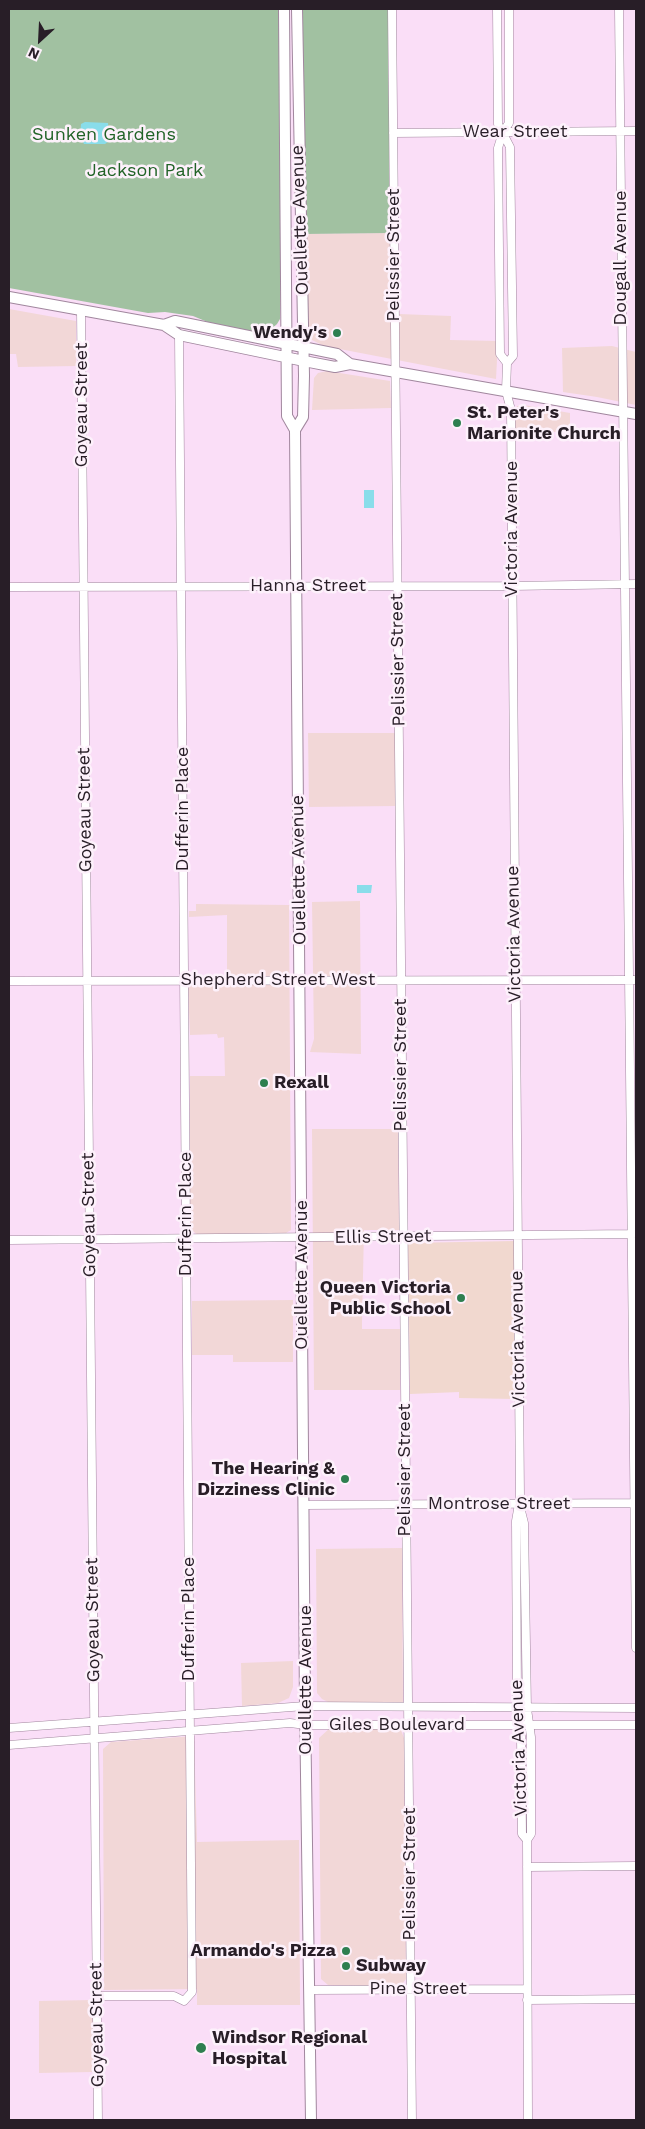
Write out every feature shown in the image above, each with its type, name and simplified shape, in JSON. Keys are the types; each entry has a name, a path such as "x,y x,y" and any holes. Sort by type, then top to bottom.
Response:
{"main road":[{"name":"Ouellette Avenue","path":"284,9 288,344 287,416 295,430 305,1706 311,2120"},
{"name":"Ouellette Avenue","path":"295,430 303,417 304,361 298,146 297,9"},
{"path":"9,297 164,325 179,335 335,367 350,364 636,414"},
{"path":"164,325 175,321 337,354 350,364"}],"street":[{"name":"Pelissier Street","path":"392,9 412,2120"},
{"name":"Victoria Avenue","path":"497,9 498,124 510,147 511,157 513,356 507,364 506,391 511,410 519,1505 516,1521 517,1709 520,1725 522,1834 527,1840"},
{"name":"Victoria Avenue","path":"507,364 500,354 498,148 503,132 510,123 509,9"},
{"name":"Dougall Avenue","path":"619,9 624,584 632,980 636,1648"},
{"name":"Wear Street","path":"393,133 636,131"},
{"name":"Goyeau Street","path":"81,310 98,2120"},
{"name":"Dufferin Place","path":"97,1996 174,1996 184,2001 192,1992 179,335"},
{"name":"Hanna Street","path":"9,587 636,584"},
{"name":"Shepherd Street West","path":"9,981 632,980"},
{"name":"Ellis Street","path":"9,1240 634,1234"},
{"name":"Montrose Street","path":"304,1505 634,1503"},
{"name":"Victoria Avenue","path":"519,1505 524,1523 527,1709 530,1725 531,1834 527,1840 528,2120"},
{"name":"Giles Boulevard","path":"9,1728 305,1706 517,1709 636,1708"},
{"name":"Giles Boulevard","path":"9,1745 290,1723 306,1725 636,1725"},
{"path":"527,1867 636,1866"},
{"name":"Pine Street","path":"310,1990 527,1989"},
{"path":"527,2000 636,1999"}],"shaded area":[{"path":"391,233 390,286 400,286 399,314 451,316 450,340 498,341 496,379 324,346 308,338 305,234"},
{"path":"9,309 76,321 76,366 18,367 16,354 9,354"},
{"path":"612,346 636,352 636,405 563,392 562,348"},
{"path":"327,371 390,381 391,408 312,410 314,378 318,373"},
{"path":"524,405 570,413 570,432 515,432 514,414 517,406"},
{"path":"308,733 395,733 395,806 309,807"},
{"path":"360,901 361,1054 310,1052 314,1039 312,902"},
{"path":"196,904 289,905 291,1230 281,1236 198,1235 190,1229 190,1076 225,1076 224,1037 218,1038 217,1034 190,1035 188,989 193,976 227,976 227,915 189,917 189,911 196,911"},
{"path":"312,1129 398,1129 399,1230 364,1230 362,1329 400,1329 400,1390 314,1390"},
{"name":"Queen Victoria Public School","path":"514,1241 515,1399 459,1398 459,1392 410,1394 408,1243"},
{"path":"293,1300 293,1362 233,1362 233,1355 192,1355 192,1301"},
{"path":"402,1548 403,1704 330,1703 322,1699 317,1693 316,1549"},
{"path":"293,1661 293,1687 289,1698 278,1703 242,1706 241,1663"},
{"path":"330,1728 394,1728 401,1730 404,1738 406,1979 400,1987 328,1985 321,1979 319,1738"},
{"path":"194,1736 197,1842 299,1840 300,2005 197,2005 197,1989 104,1990 103,1749 111,1742"},
{"path":"93,2000 93,2072 39,2073 39,2001"}],"green space":[{"name":"Jackson Park","path":"9,9 280,9 280,319 269,331 261,333 210,323 193,316 165,312 148,313 9,288"},
{"path":"302,9 388,9 391,233 305,234"}],"water":[{"path":"85,122 108,123 109,141 105,144 84,144 80,136 81,124"},
{"path":"364,490 374,490 374,508 364,508"},
{"path":"357,885 372,885 371,893 357,893"}],"place":[{"name":"Wendy's","path":"337,333"},
{"name":"St. Peter's Marionite Church","path":"457,423"},
{"name":"Rexall","path":"264,1083"},
{"name":"Queen Victoria Public School","path":"461,1298"},
{"name":"The Hearing & Dizziness Clinic","path":"345,1479"},
{"name":"Armando's Pizza","path":"346,1951"},
{"name":"Subway","path":"346,1966"},
{"name":"Windsor Regional Hospital","path":"201,2048"}],"park label":[{"name":"Sunken Gardens","path":"104,135"}]}
